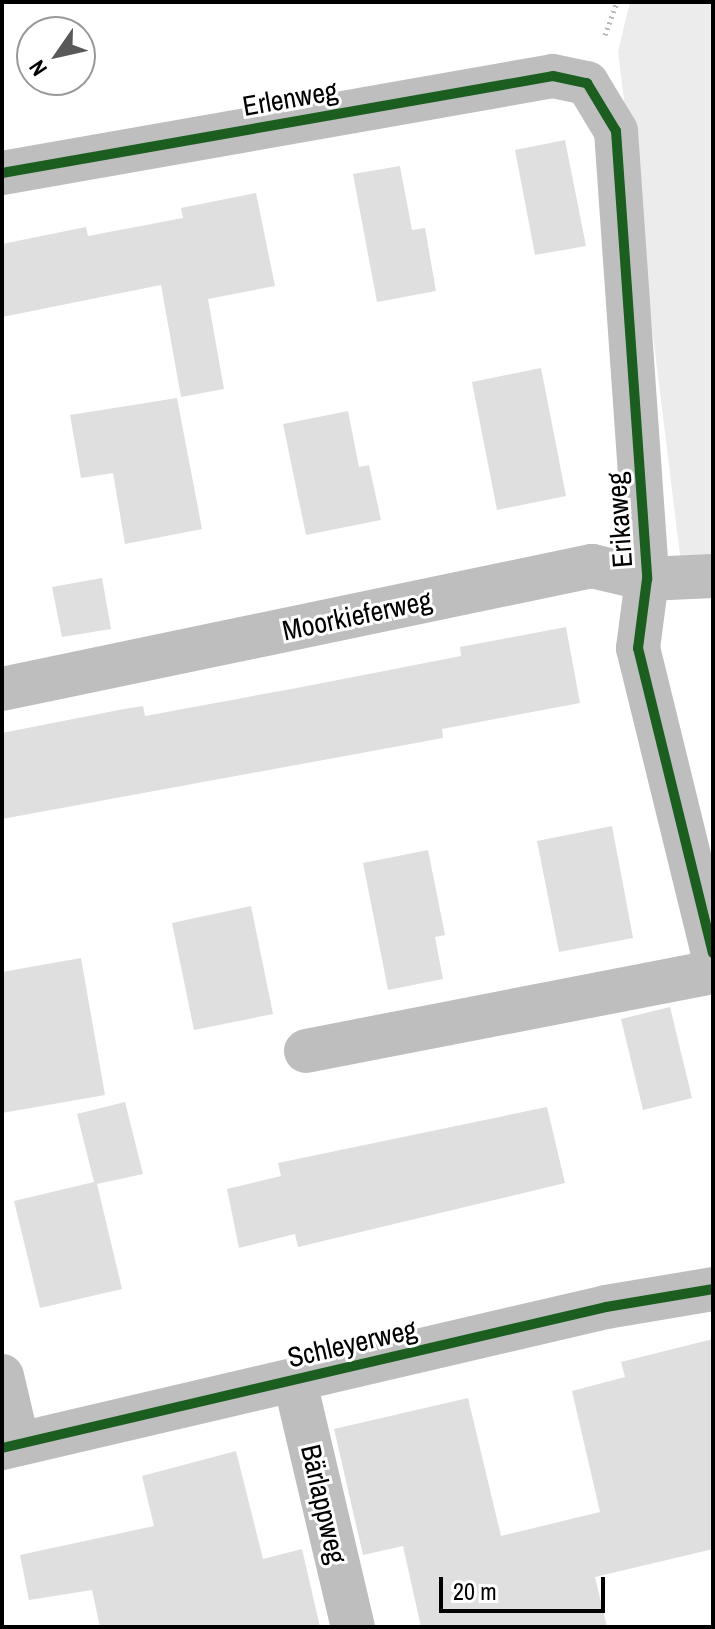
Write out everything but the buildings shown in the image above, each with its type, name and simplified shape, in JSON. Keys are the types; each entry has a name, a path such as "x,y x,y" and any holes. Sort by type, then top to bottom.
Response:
{"street":[{"name":"Erlenweg","path":"2,173 553,76 587,83"},
{"name":"Erikaweg","path":"587,83 616,131 647,579 638,648 713,953"},
{"name":"Moorkieferweg","path":"2,689 592,566 647,579 713,576"},
{"path":"306,1051 713,972"},
{"name":"Schleyerweg","path":"10,1446 295,1382 606,1307 713,1289"},
{"path":"2,1376 10,1446"},
{"name":"Bärlappweg","path":"295,1382 353,1627"}],"shaded area":[{"path":"630,2 713,2 713,561 681,563 618,51"}],"cycle path":[{"path":"2,173 553,76 587,83 616,131 647,579 638,648 713,953"},
{"path":"2,1448 606,1307 713,1289"}]}
